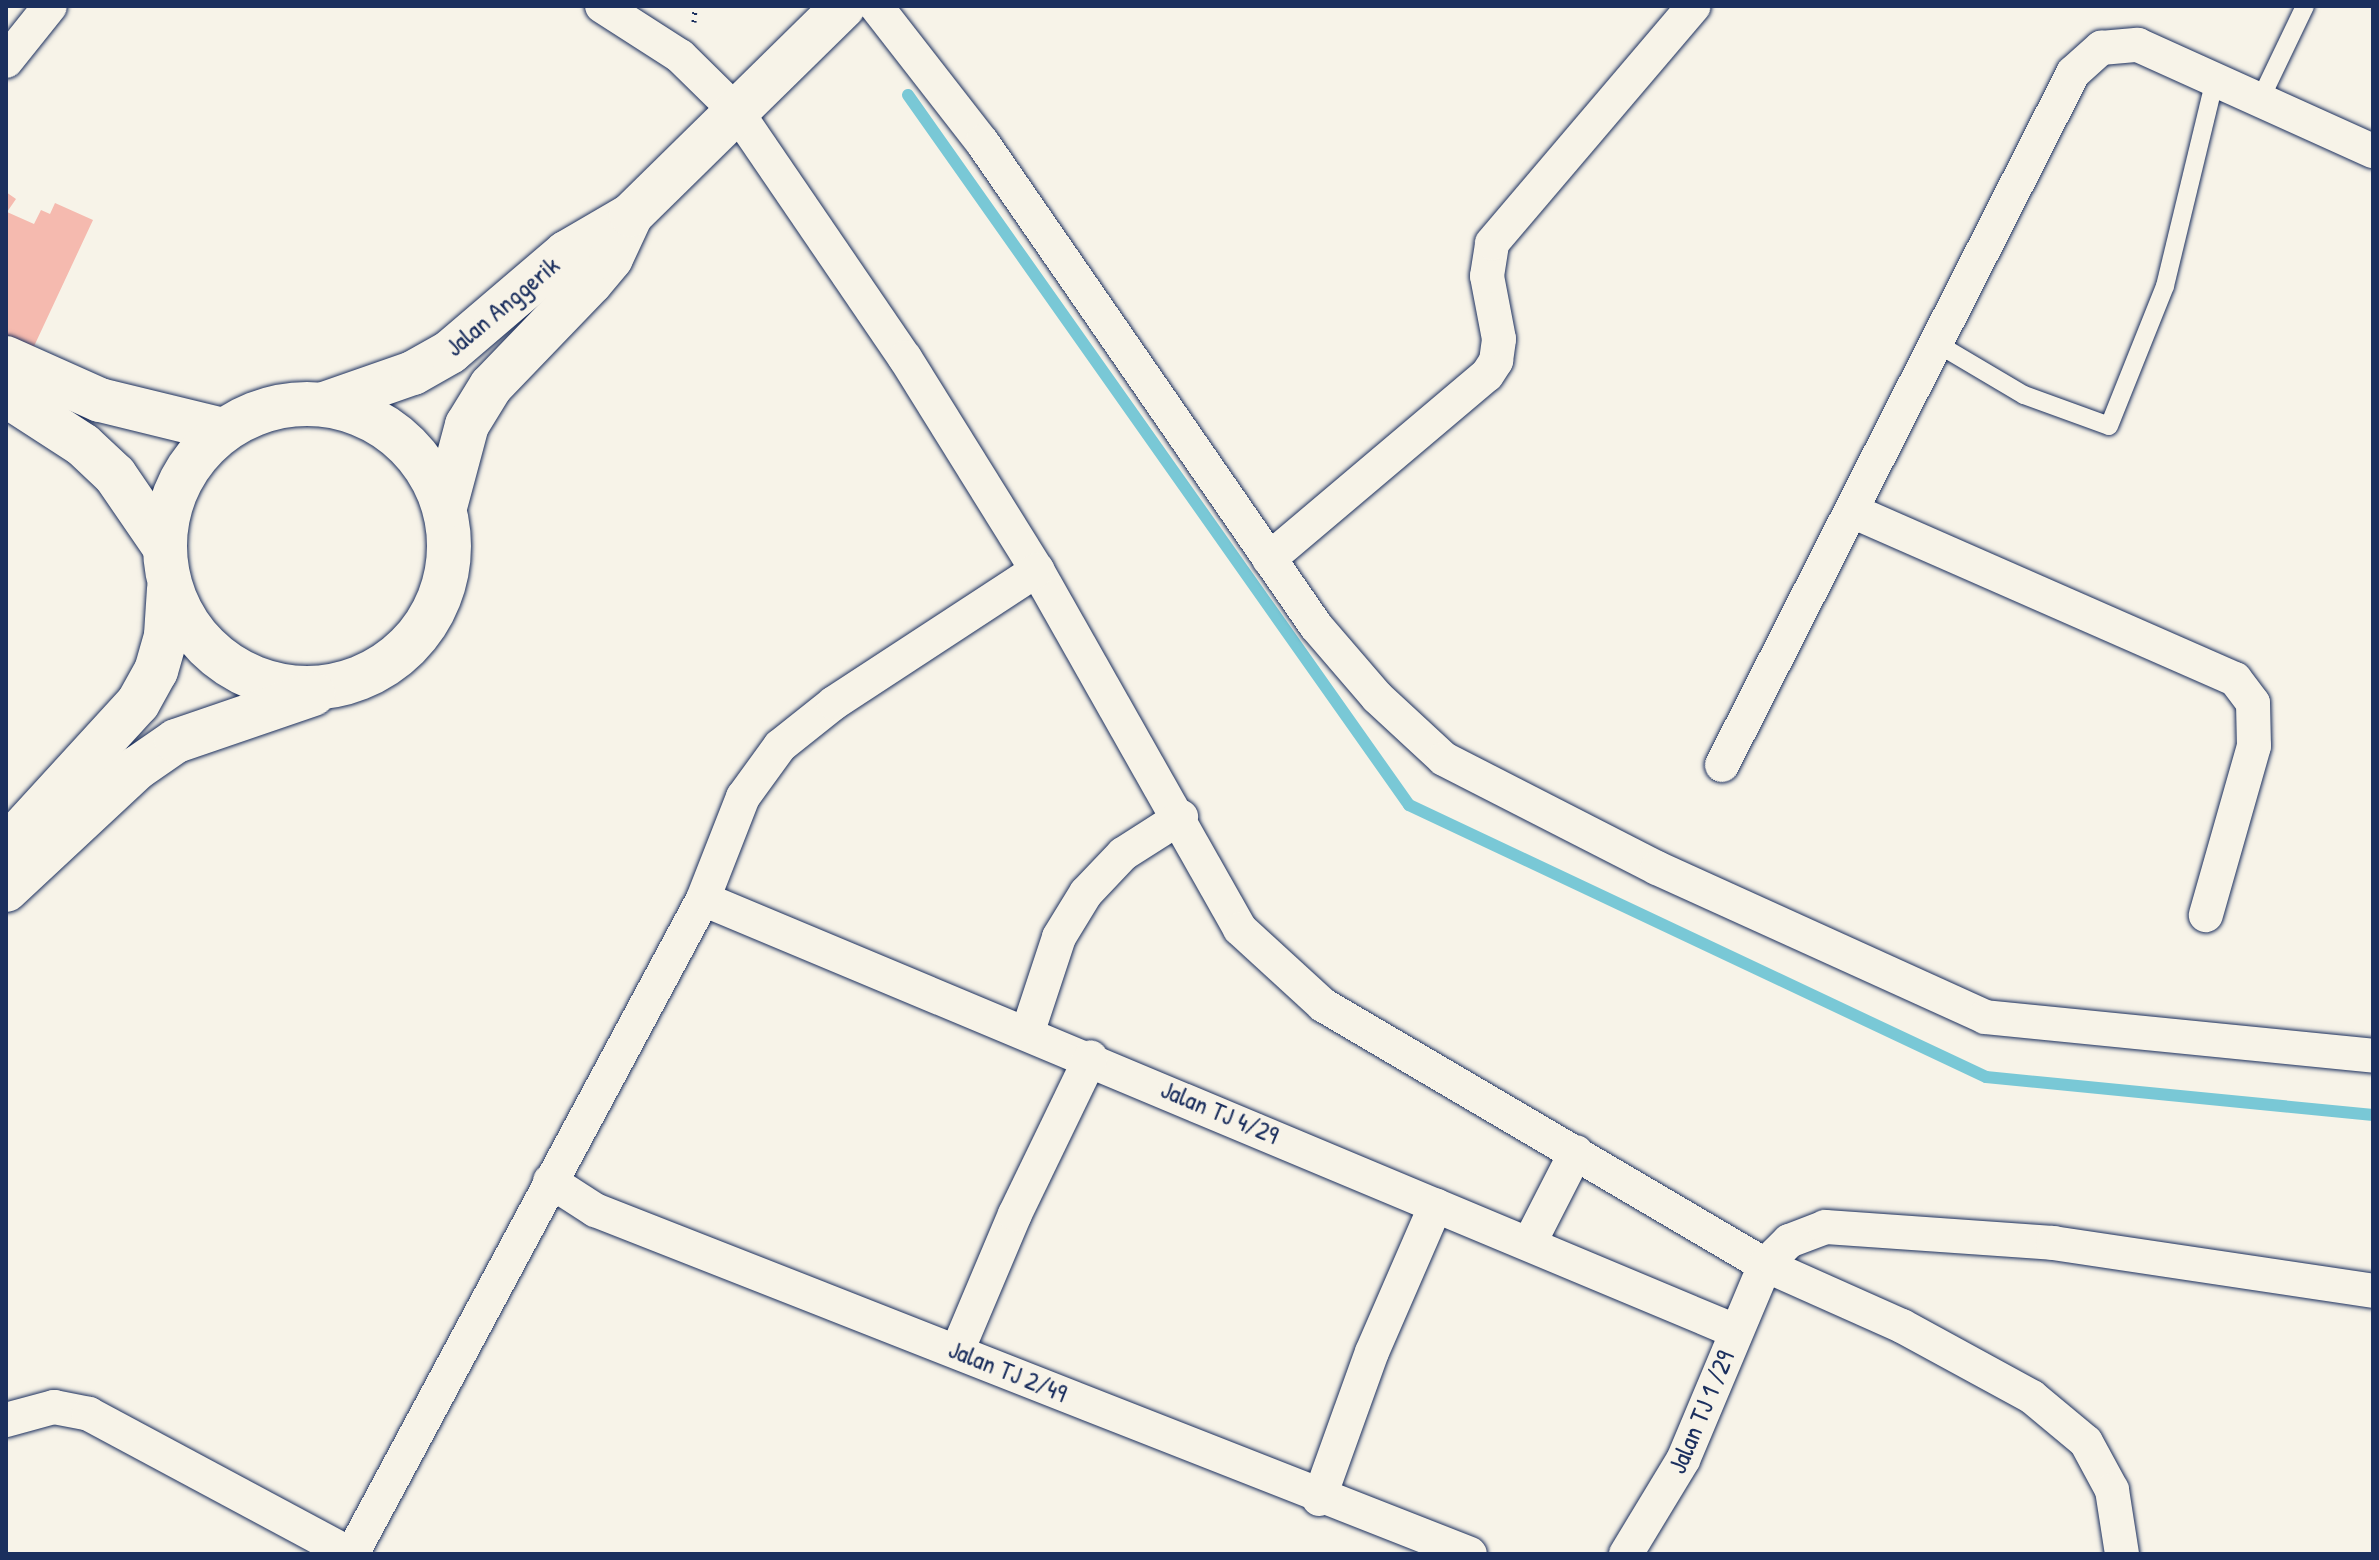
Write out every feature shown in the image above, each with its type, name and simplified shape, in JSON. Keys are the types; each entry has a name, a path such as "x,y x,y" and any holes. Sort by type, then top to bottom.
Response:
{"main road":[{"name":"Jalan Anggerik","path":"324,404 413,373 450,352 566,253 631,215 844,6"},
{"name":"Jalan Anggerik","path":"445,507 463,436 491,386 611,258 631,215"},
{"path":"6,358 100,400 223,430"},
{"path":"6,395 83,445 115,475 163,545"},
{"path":"6,847 138,703 156,671 166,635 169,589 163,545 170,500 191,461 223,430 255,413 289,404 324,404 359,413 397,435 426,467 445,507 450,544 446,581 432,615 410,646 380,669 346,683 176,741 137,768 6,890"},
{"path":"169,589 183,618 213,654 253,678 299,689 346,683"}],"street":[{"path":"6,61 50,6"},
{"path":"602,6 680,56 737,112 905,358 1037,570 1181,817 1240,929 1323,1005 1765,1265 1902,1326 2032,1397 2086,1442 2112,1490 2122,1554"},
{"path":"876,6 982,142 1316,626 1377,697 1444,759 1657,868 1985,1017 2373,1056"},
{"path":"1269,559 1487,375 1496,361 1499,339 1487,276 1492,243 1694,6"},
{"path":"1722,765 2073,73 2101,48 2138,45 2373,151"},
{"path":"1852,511 2235,679 2253,703 2254,746 2206,915"},
{"path":"6,1420 54,1407 89,1414 351,1554 703,899 743,797 780,746 834,703 1037,570"},
{"path":"1028,1031 1059,937 1086,893 1123,854 1181,817"},
{"name":"Jalan TJ 4/29","path":"703,899 1091,1057 1735,1331"},
{"path":"958,1349 1015,1214 1091,1057"},
{"path":"1530,1242 1576,1152"},
{"name":"Jalan TJ 2/49","path":"550,1181 595,1210 958,1349 1319,1499 1470,1554"},
{"path":"1319,1499 1372,1352 1436,1205"},
{"path":"1765,1265 1789,1241 1825,1227 1872,1227 2053,1243 2373,1291"},
{"name":"Jalan TJ 1 /29","path":"1626,1554 1683,1460 1765,1265"}],"lane":[{"path":"2260,100 2305,6"},
{"path":"1936,343 2024,395 2109,426 2165,286 2215,80"}],"building":[{"path":"6,192 16,199 7,212 34,224 41,210 50,214 55,203 93,220 29,357 6,347"}],"waterway":[{"path":"908,95 1409,805 1986,1077 2373,1115"}]}
